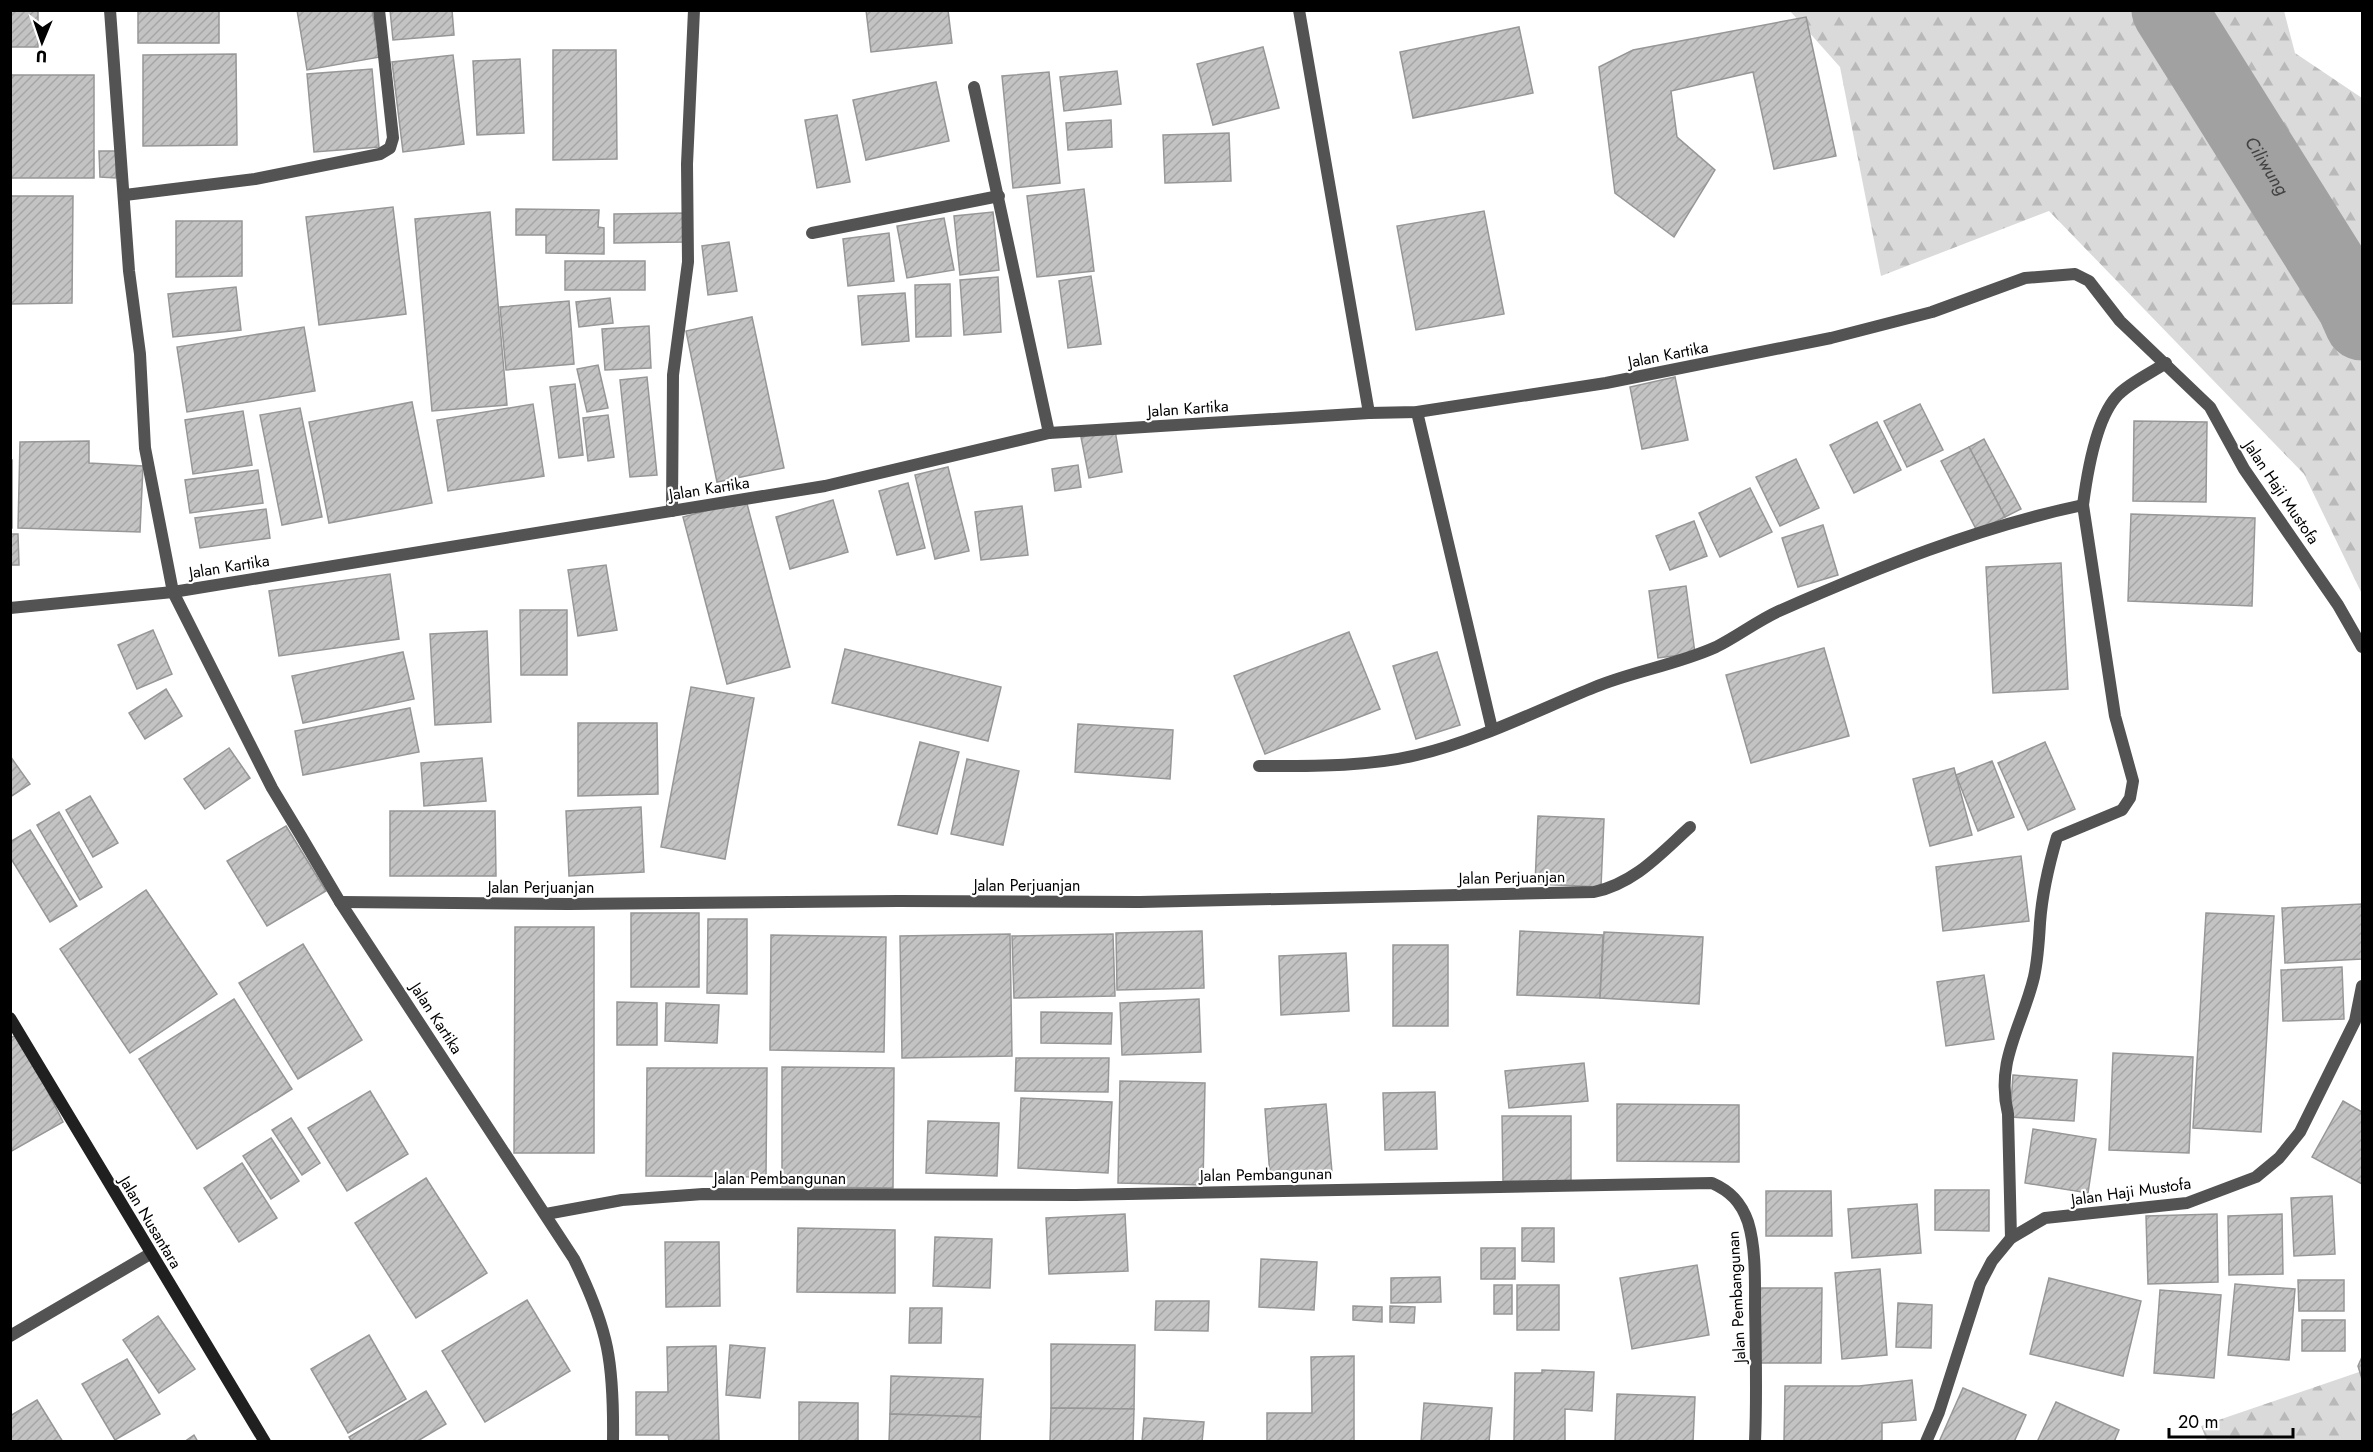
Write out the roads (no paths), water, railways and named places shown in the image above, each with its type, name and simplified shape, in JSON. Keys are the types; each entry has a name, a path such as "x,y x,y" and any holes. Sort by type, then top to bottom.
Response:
{"main road":[{"name":"Jalan Nusantara","path":"10,1018 265,1442"}],"street":[{"path":"110,10 129,271 140,354 145,448 173,591"},
{"path":"124,195 255,179 380,154 390,148 393,138 379,10"},
{"path":"672,511 673,375 688,262 687,164 694,10"},
{"path":"1299,10 1369,413"},
{"path":"974,87 1049,433"},
{"path":"812,233 999,196"},
{"name":"Jalan Kartika","path":"10,608 173,591 825,486 1049,433 1417,412 1606,383 1831,338 1932,312 2025,278 2075,274 2089,281 2120,321 2166,363"},
{"path":"2011,1239 2008,1114 2003,1095 2004,1071 2006,1056 2034,978 2040,943 2040,921 2052,855 2057,837 2122,810 2130,798 2133,781 2120,742 2115,716 2083,505 2086,482 2106,413 2118,394 2166,363"},
{"name":"Jalan Haji Mustofa","path":"2166,363 2210,407 2244,469 2338,605 2362,647"},
{"path":"1417,412 1492,729"},
{"path":"1259,766 1334,766 1417,755 1492,729 1604,683 1664,667 1717,646 1777,612 1931,550 2030,516 2083,505"},
{"name":"Jalan Kartika","path":"173,591 272,788 340,902 574,1259 602,1322 610,1356 613,1442"},
{"name":"Jalan Perjuanjan","path":"340,902 556,904 898,901 1140,902 1594,892 1616,887 1630,879 1690,827"},
{"name":"Jalan Haji Mustofa","path":"1926,1442 1939,1412 1980,1284 1992,1261 2011,1239 2045,1218 2187,1203 2256,1177 2279,1158 2300,1132 2355,1021 2362,986"},
{"name":"Jalan Pembangunan","path":"546,1214 622,1200 703,1194 1076,1195 1712,1183 1729,1191 1748,1222 1752,1247 1757,1402 1755,1442"},
{"path":"10,1336 150,1254"}],"waterway":[{"name":"Ciliwung","path":"2169,10 2354,305 2362,323"}]}
